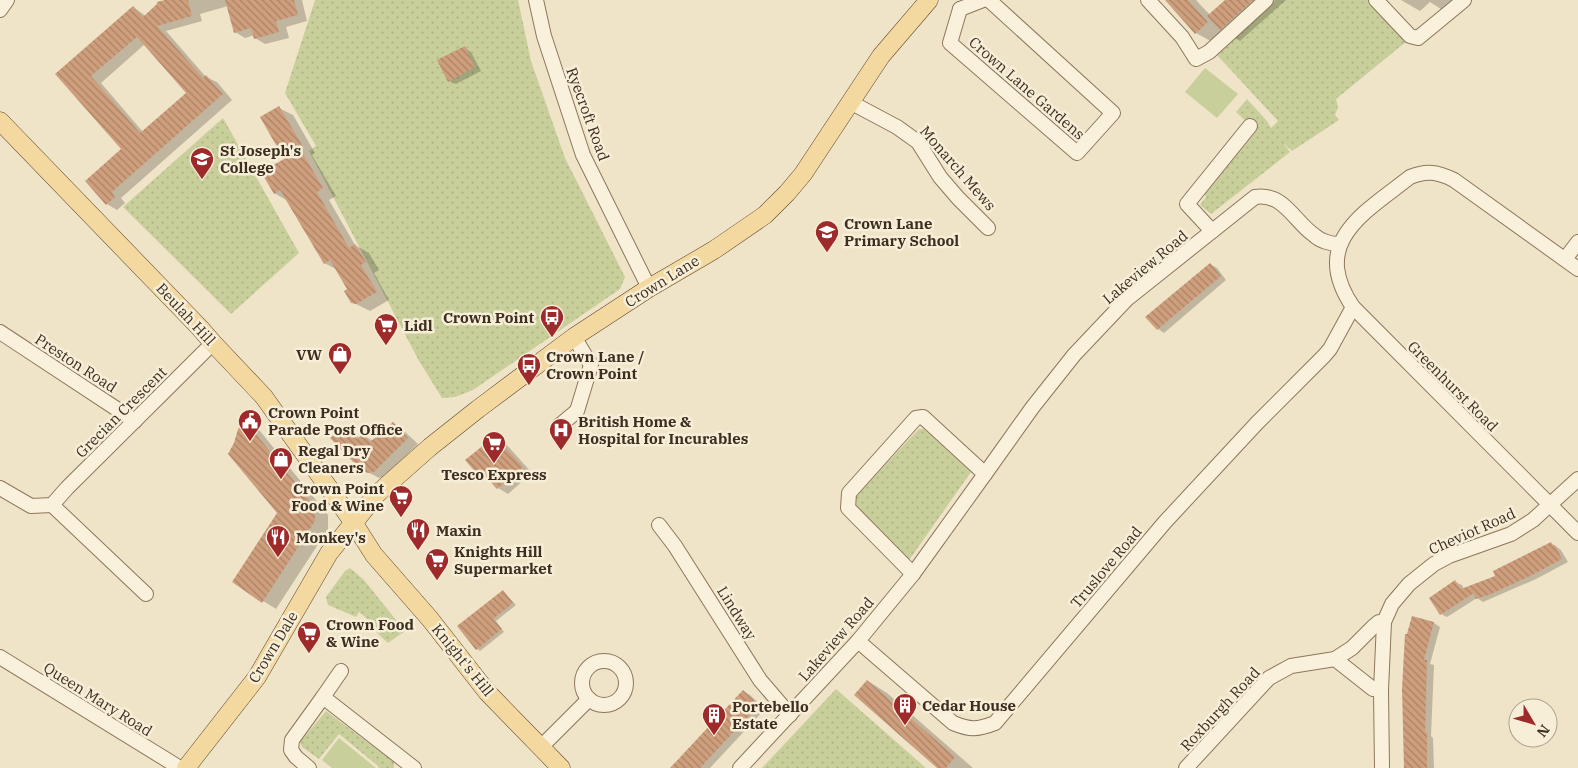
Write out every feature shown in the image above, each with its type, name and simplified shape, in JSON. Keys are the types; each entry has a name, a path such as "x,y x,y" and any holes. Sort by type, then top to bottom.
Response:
{"main road":[{"name":"Crown Lane","path":"353,522 390,481 430,447 574,337 650,288 714,250 765,215 787,193 802,174 881,56 929,0"},
{"name":"Beulah Hill","path":"0,121 264,397 353,522"},
{"name":"Knight's Hill","path":"353,522 374,555 430,619 488,692 561,768"},
{"name":"Crown Dale","path":"186,768 257,676 328,554 353,522"}],"street":[{"path":"0,10 6,0"},
{"name":"Ryecroft Road","path":"536,0 544,36 583,155 650,288"},
{"name":"Crown Lane Gardens","path":"983,0 954,4 950,43 1077,153 1113,113 989,0"},
{"path":"1148,0 1182,37 1196,60 1209,52 1266,0"},
{"path":"1376,0 1410,36 1418,38 1464,0"},
{"name":"Monarch Mews","path":"850,102 897,127 918,142 940,177 988,228"},
{"path":"1212,231 1187,204 1250,126"},
{"path":"1339,244 1351,226 1379,201 1410,177 1430,172 1439,173 1454,180 1578,269"},
{"name":"Lakeview Road","path":"740,768 858,641 913,574 1032,408 1074,355 1127,300 1254,197 1262,196 1280,202 1314,236 1332,244 1339,244"},
{"path":"1565,259 1578,242"},
{"name":"Greenhurst Road","path":"1339,244 1337,264 1347,299 1353,307 1549,506 1578,533"},
{"name":"Truslove Road","path":"858,641 953,723 966,728 980,729 995,723 1165,522 1324,356 1330,349 1353,307"},
{"name":"Preston Road","path":"0,332 135,421"},
{"path":"560,426 577,411 591,365 574,337"},
{"name":"Grecian Crescent","path":"52,505 213,343"},
{"path":"913,574 848,508 849,493 916,418 923,417 985,474"},
{"name":"Cheviot Road","path":"1382,768 1381,690 1384,622 1390,608 1400,594 1434,564 1449,556 1499,540 1511,534 1534,520 1578,479"},
{"path":"0,488 31,506 52,505 146,594"},
{"name":"Lindway","path":"659,525 675,546 760,680 790,716"},
{"name":"Roxburgh Road","path":"1186,768 1269,678 1291,666 1304,662 1335,659 1352,648 1379,622 1384,622"},
{"name":"Queen Mary Road","path":"0,657 180,768"},
{"path":"1335,659 1373,689 1381,690"},
{"path":"309,768 291,750 292,740 341,671"},
{"path":"323,697 410,767"},
{"path":"540,748 589,699"}],"green space":[{"path":"315,0 518,0 531,61 565,158 625,277 620,289 473,390 455,397 442,398 419,361 309,151 316,146 285,93"},
{"path":"1276,0 1369,0 1407,41 1336,99 1338,107 1335,115 1339,120 1292,151 1283,143 1290,152 1211,214 1200,205 1206,197 1204,194 1256,131 1236,112 1247,99 1271,128 1278,121 1216,54"},
{"path":"1205,68 1238,94 1217,118 1185,92"},
{"path":"223,118 299,253 231,314 123,207"},
{"path":"919,429 924,429 971,472 907,563 853,503 856,495"},
{"path":"350,568 364,580 405,631 388,643 373,629 375,625 359,612 356,617 328,605 326,597 345,571"},
{"path":"836,689 926,768 762,768"},
{"path":"326,711 394,762 394,768 379,768 339,734 319,759 302,747 300,742"},
{"path":"339,738 376,768 332,768 322,760"}],"building":[{"path":"188,0 192,16 157,26 203,78 206,75 223,94 112,192 115,197 106,205 85,181 121,149 55,74 133,6 143,17 157,2","holes":["137,37 186,93 140,133 91,76"]},
{"path":"225,0 294,0 298,15 276,21 279,32 254,39 251,28 234,33"},
{"path":"1165,0 1188,0 1208,22 1195,34"},
{"path":"1225,0 1253,0 1220,30 1207,16"},
{"path":"465,46 475,67 448,82 437,60"},
{"path":"279,106 302,145 299,147 323,188 317,192 349,248 355,244 366,262 361,265 377,292 356,304 351,303 344,291 347,289 330,260 324,264 280,190 274,194 261,172 284,159 260,117"},
{"path":"1210,263 1221,276 1157,330 1145,317"},
{"path":"246,422 315,507 315,521 262,603 232,582 277,513 228,454 238,429"},
{"path":"393,422 408,438 374,472 368,473 361,470 330,438 344,425 357,439 363,434 370,442"},
{"name":"Tesco Express","path":"495,436 523,467 497,489 488,479 477,474 465,460"},
{"path":"1551,542 1553,546 1555,545 1562,559 1491,594 1476,599 1474,593 1440,615 1429,598 1455,580 1461,589 1495,576 1493,571"},
{"path":"503,590 513,603 493,619 502,629 476,650 457,626"},
{"path":"1412,616 1434,622 1424,660 1427,660 1425,733 1427,733 1427,768 1404,768 1402,689 1405,634 1407,634"},
{"name":"Cedar House","path":"867,680 955,757 946,768 937,768 854,695"},
{"name":"Portebello Estate","path":"743,690 759,705 700,768 670,768"}],"place":[{"name":"St Joseph's College","path":"202,180"},
{"name":"Crown Lane Primary School","path":"827,253"},
{"name":"Crown Point","path":"552,338"},
{"name":"Lidl","path":"386,346"},
{"name":"VW","path":"340,375"},
{"name":"Crown Lane / Crown Point","path":"529,386"},
{"name":"Crown Point Parade Post Office","path":"250,442"},
{"name":"British Home & Hospital for Incurables","path":"561,451"},
{"name":"Tesco Express","path":"494,464"},
{"name":"Regal Dry Cleaners","path":"281,480"},
{"name":"Crown Point Food & Wine","path":"401,518"},
{"name":"Maxin","path":"418,551"},
{"name":"Monkey's","path":"278,558"},
{"name":"Knights Hill Supermarket","path":"437,581"},
{"name":"Crown Food & Wine","path":"309,654"},
{"name":"Cedar House","path":"905,726"},
{"name":"Portebello Estate","path":"714,736"}]}
